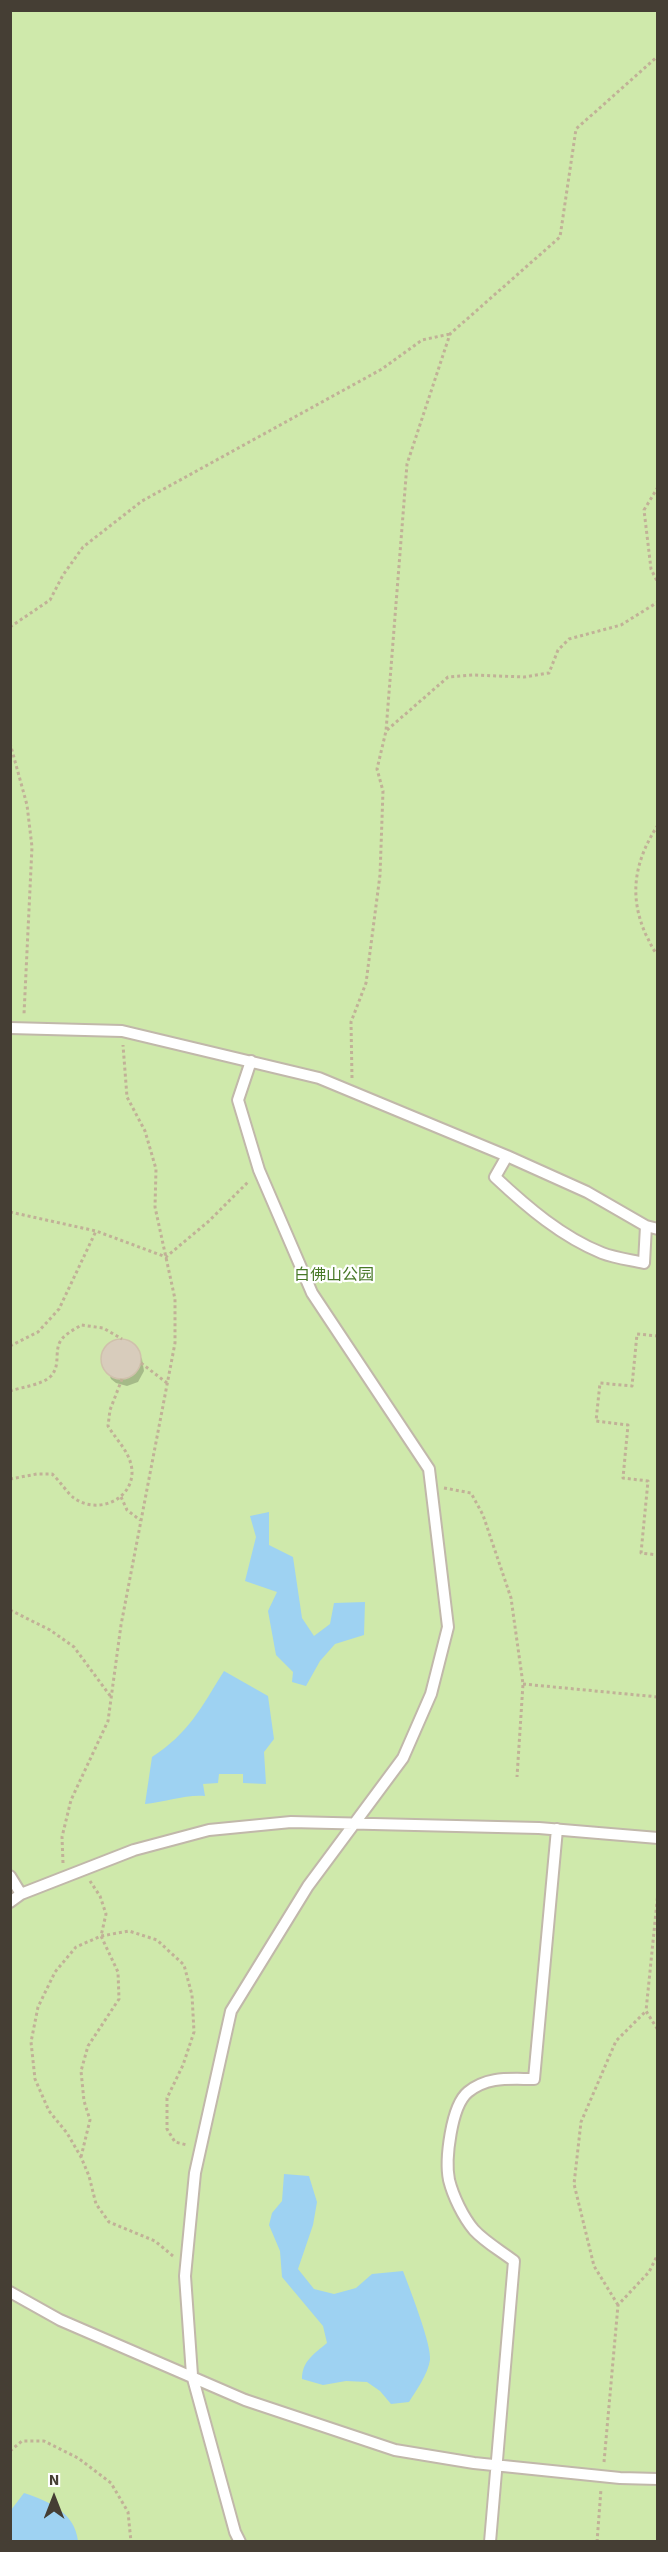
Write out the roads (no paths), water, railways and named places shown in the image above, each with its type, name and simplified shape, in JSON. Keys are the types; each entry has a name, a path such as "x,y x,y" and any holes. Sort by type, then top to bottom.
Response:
{"lane":[{"path":"10,1028 122,1031 319,1078 507,1156 587,1192 652,1227 644,1263 603,1254 558,1229 520,1201 495,1177 507,1156"},
{"path":"240,2541 235,2532 193,2378 185,2276 195,2174 231,2011 308,1886 403,1758 431,1694 448,1627 429,1469 312,1293 259,1170 238,1100 251,1061"},
{"path":"10,1902 21,1894 134,1850 208,1830 291,1822 355,1823 557,1829 657,1838"},
{"path":"490,2541 514,2261 474,2230 458,2203 449,2179 448,2151 454,2119 466,2093 494,2078 534,2079 557,1829"},
{"path":"10,1876 21,1894"},
{"path":"10,2292 60,2320 245,2400 395,2450 496,2465 657,2479"}],"water":[{"path":"269,1512 269,1545 293,1557 302,1618 314,1636 330,1624 334,1603 365,1602 364,1635 335,1644 320,1661 306,1686 292,1682 293,1672 276,1655 268,1611 277,1592 245,1581 256,1537 250,1516"},
{"path":"224,1671 268,1696 274,1739 264,1752 266,1784 243,1783 243,1774 219,1774 218,1783 203,1784 205,1796 145,1804 152,1757 176,1739 185,1729"},
{"path":"284,2174 309,2176 317,2202 313,2225 298,2269 314,2289 334,2294 356,2288 372,2274 403,2271 420,2316 430,2353 427,2371 409,2402 391,2404 380,2391 367,2382 346,2381 323,2385 302,2379 306,2363 327,2343 323,2326 282,2277 280,2251 269,2225 272,2213 282,2201"},
{"path":"24,2493 51,2504 66,2516 76,2531 78,2541 11,2541 11,2510"}],"park label":[{"name":"白佛山公园","path":"334,1276"}]}
